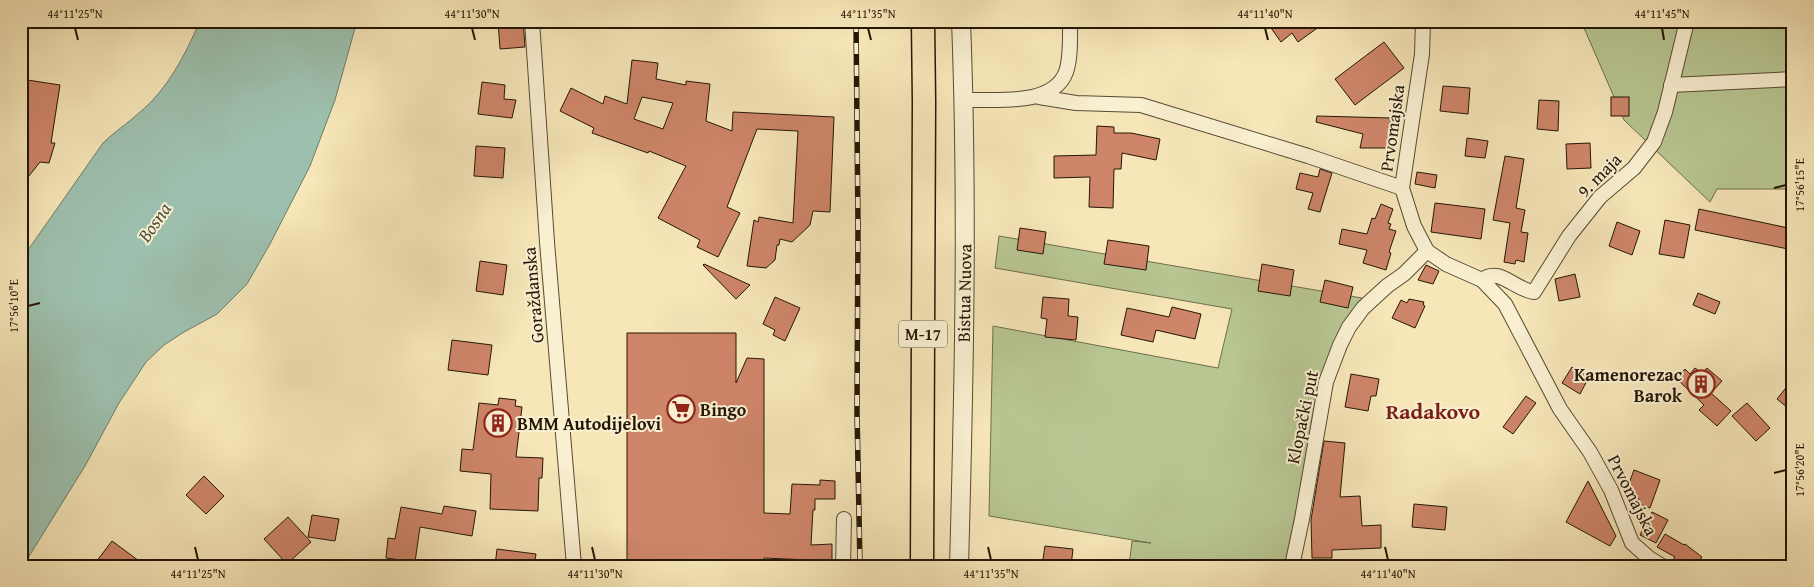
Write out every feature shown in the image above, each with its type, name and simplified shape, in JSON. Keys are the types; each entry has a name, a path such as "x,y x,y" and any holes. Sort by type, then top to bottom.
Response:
{"highway":[{"name":"M-17","path":"922,566 924,21"}],"street":[{"name":"Goraždanska","path":"532,21 548,252 574,566"},
{"name":"Bistua Nuova","path":"959,566 965,221 961,21"},
{"path":"1039,97 1056,88 1066,72 1070,43 1070,21"},
{"name":"Prvomajska","path":"1423,21 1422,54 1402,188 1414,226 1427,251 1446,264 1482,280 1504,304 1560,409 1590,452 1611,490 1632,543 1649,558 1662,566"},
{"name":"9. maja","path":"1482,280 1488,275 1494,275 1525,291 1534,292 1569,236 1600,197 1634,168 1654,142 1665,112 1687,21"},
{"path":"1671,85 1793,79"},
{"path":"964,100 1039,97 1076,103 1141,105 1402,188"},
{"name":"Klopački put","path":"1292,566 1326,382 1348,327 1363,308 1386,286 1404,274 1427,251"},
{"path":"843,566 844,519"}],"green space":[{"path":"1581,21 1793,21 1793,189 1717,189 1710,202 1624,120"},
{"path":"999,236 1362,298 1344,324 1322,382 1285,566 1129,566 1132,541 1151,543 989,516 993,326 1218,368 1232,309 995,268"}],"water":[{"name":"Bosna","path":"200,21 357,21 335,100 310,166 247,284 217,314 164,345 146,362 119,403 85,466 23,566 21,566 21,260 103,143 149,104 159,93 182,59"}],"building":[{"path":"498,21 523,21 525,47 500,49"},
{"path":"1266,21 1327,21 1298,42 1292,33 1281,42"},
{"path":"1384,42 1404,68 1355,105 1335,79"},
{"path":"632,60 658,63 656,79 686,85 686,81 710,84 706,121 732,131 733,112 834,117 830,212 813,211 810,225 792,242 780,239 779,245 777,245 775,260 766,268 747,266 754,220 758,222 759,217 793,223 798,131 757,129 727,207 740,213 718,257 697,247 700,240 658,218 686,166 649,151 648,153 592,133 594,128 560,111 571,88 603,104 605,96 627,104","holes":["642,97 673,103 663,129 634,119"]},
{"path":"21,79 60,85 51,143 55,143 49,163 40,162 21,186"},
{"path":"482,82 505,85 504,99 516,100 512,118 478,114"},
{"path":"1443,86 1470,88 1468,114 1440,111"},
{"path":"1611,97 1629,97 1629,116 1611,116"},
{"path":"1539,100 1559,101 1558,131 1537,129"},
{"path":"1317,116 1391,118 1390,148 1360,148 1363,134 1316,122"},
{"path":"1097,126 1114,127 1114,133 1131,133 1160,139 1156,160 1122,153 1121,169 1114,169 1113,208 1089,207 1090,177 1054,178 1054,156 1096,155"},
{"path":"1467,138 1488,141 1485,158 1465,156"},
{"path":"1590,143 1591,168 1567,169 1566,144"},
{"path":"476,146 505,148 503,178 474,176"},
{"path":"1505,156 1524,159 1516,208 1525,210 1521,232 1528,233 1524,262 1516,260 1515,264 1504,262 1510,223 1493,220"},
{"path":"1320,169 1332,173 1320,212 1308,209 1313,193 1296,189 1300,173 1318,177"},
{"path":"1417,172 1437,175 1435,188 1415,184"},
{"path":"1435,203 1485,209 1481,239 1431,232"},
{"path":"1381,204 1393,209 1388,223 1391,224 1389,229 1396,231 1389,252 1391,253 1386,270 1363,263 1367,250 1339,244 1342,229 1367,234 1372,218 1375,219"},
{"path":"1699,209 1793,229 1793,250 1695,230"},
{"path":"1665,220 1690,225 1684,258 1659,254"},
{"path":"1617,222 1640,231 1632,255 1609,246"},
{"path":"1020,228 1046,232 1043,254 1017,250"},
{"path":"1108,240 1149,246 1146,270 1104,264"},
{"path":"480,261 507,265 503,295 476,291"},
{"path":"704,264 750,285 736,299"},
{"path":"1262,264 1294,270 1290,296 1258,291"},
{"path":"1426,265 1439,271 1433,284 1418,280"},
{"path":"1575,274 1580,297 1559,301 1555,279"},
{"path":"1325,280 1353,287 1348,308 1320,302"},
{"path":"1698,293 1720,302 1715,314 1693,305"},
{"path":"775,297 800,308 785,341 773,335 775,330 763,324"},
{"path":"1043,297 1069,299 1068,316 1078,317 1076,340 1045,337 1047,319 1041,318"},
{"path":"1409,299 1424,302 1423,305 1425,306 1415,328 1392,318 1401,300 1407,303"},
{"path":"1172,307 1201,314 1195,339 1156,330 1153,342 1121,335 1127,308 1169,317"},
{"path":"627,333 736,333 736,383 747,358 764,359 764,513 790,514 792,484 820,485 820,480 835,481 835,499 815,499 811,545 832,544 832,561 764,558 764,566 627,566"},
{"name":"BMM Autodijelovi","path":"452,340 492,345 488,375 448,370"},
{"path":"1572,367 1589,377 1580,394 1562,383"},
{"path":"1695,368 1702,373 1707,368 1722,381 1711,393 1731,411 1717,426 1699,410 1704,405 1677,379 1685,369 1690,374"},
{"path":"1351,374 1379,379 1376,396 1371,396 1368,411 1345,407"},
{"path":"1793,379 1793,412 1777,399"},
{"path":"1526,396 1536,403 1513,434 1503,427"},
{"path":"499,398 516,400 515,406 522,407 516,457 543,458 542,478 539,478 538,511 490,509 491,474 460,471 462,449 473,450 479,403 498,405"},
{"path":"1747,403 1770,428 1756,441 1732,416"},
{"path":"1324,441 1345,443 1340,497 1360,496 1362,526 1381,525 1381,548 1332,550 1332,558 1312,558 1311,520"},
{"path":"1634,470 1660,480 1650,508 1637,503 1639,499 1625,494"},
{"path":"204,476 224,496 206,514 186,495"},
{"path":"1588,481 1616,536 1610,546 1566,522"},
{"path":"1414,504 1447,507 1445,530 1412,527"},
{"path":"444,506 476,511 472,536 420,527 415,562 386,558 388,538 395,539 401,507 442,514"},
{"path":"1652,512 1668,520 1656,543 1640,535"},
{"path":"312,515 339,519 335,541 308,537"},
{"path":"288,517 311,542 287,564 264,539"},
{"path":"1665,534 1685,544 1702,557 1695,566 1671,566 1670,563 1675,557 1657,547"},
{"path":"112,541 146,566 93,566"},
{"path":"1045,546 1073,549 1071,566 1042,566"},
{"path":"497,549 536,554 534,566 495,566"}],"railway":[{"path":"856,21 857,412 860,566"}],"place":[{"name":"Kamenorezac Barok","path":"1701,384"},
{"name":"Bingo","path":"681,409"},
{"name":"BMM Autodijelovi","path":"498,423"}],"district":[{"name":"Radakovo","path":"1433,411"}]}
